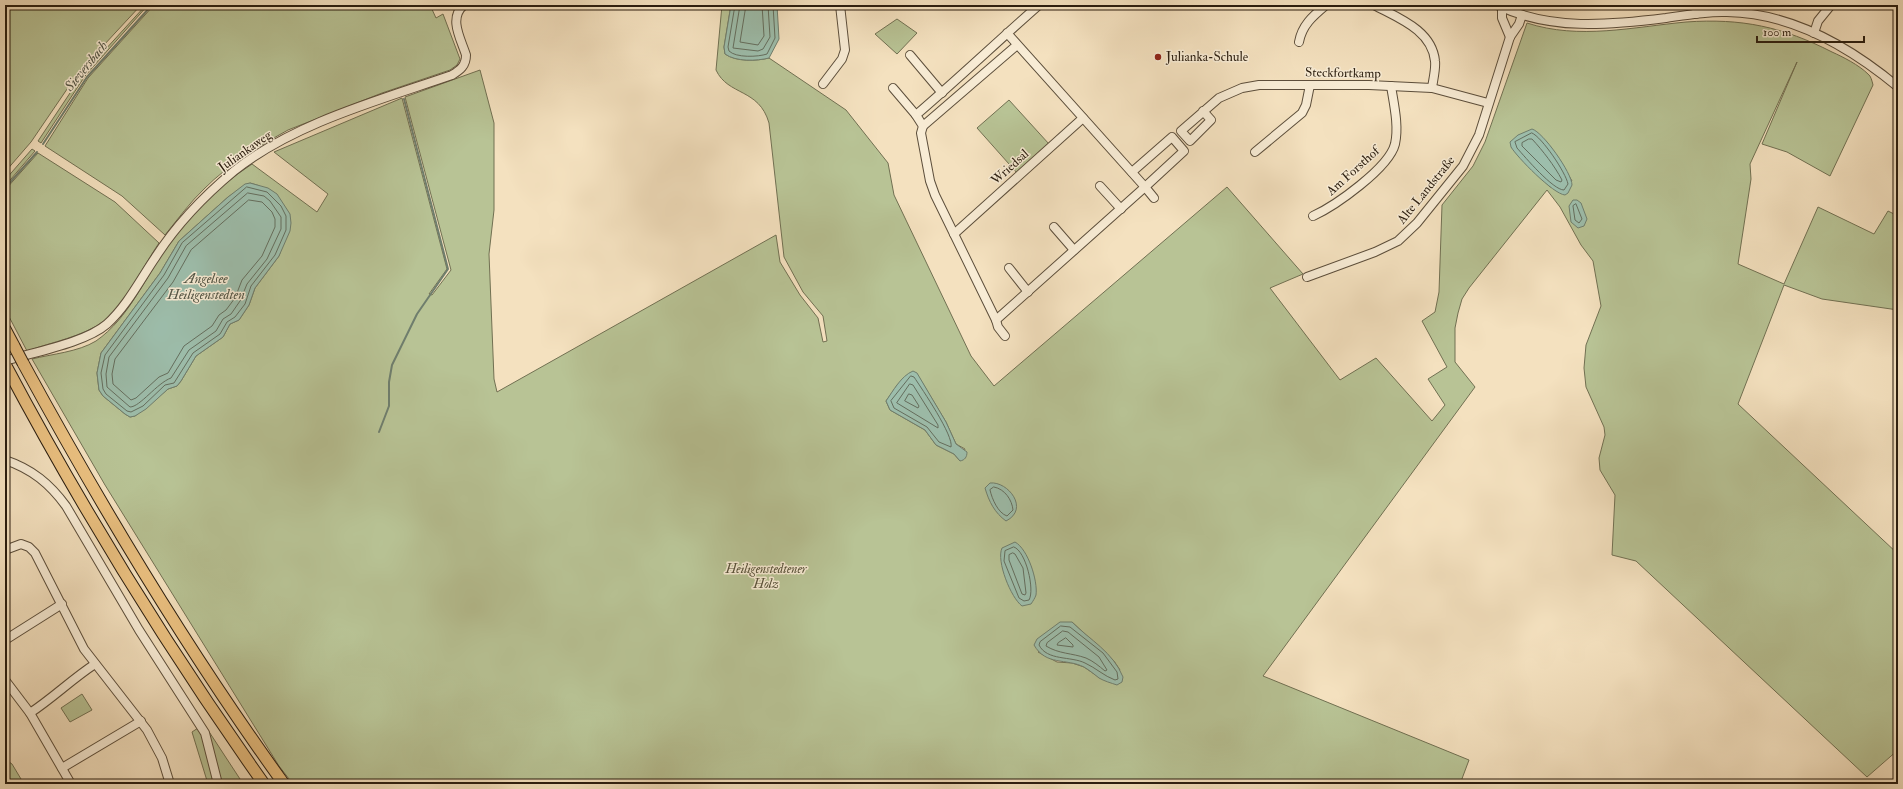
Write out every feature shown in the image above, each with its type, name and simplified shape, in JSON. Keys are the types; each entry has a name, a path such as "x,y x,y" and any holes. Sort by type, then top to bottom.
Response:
{"highway":[{"path":"5,329 111,521 168,613 247,733 284,784"},
{"path":"6,365 83,503 139,595 234,742 264,784"}],"street":[{"name":"Juliankaweg","path":"6,365 32,352 82,338 106,324 122,307 165,243 210,191 235,170 269,146 285,137 357,108 452,75 461,70 466,62 466,55 455,17 458,10 464,5"},
{"path":"823,84 842,59 845,50 840,5"},
{"path":"916,115 1039,5"},
{"path":"1299,42 1301,32 1308,21 1326,5"},
{"path":"1374,5 1413,27 1424,36 1432,47 1435,62 1432,88"},
{"path":"1696,14 1697,5"},
{"path":"1814,33 1818,21 1830,5"},
{"path":"1500,6 1522,15 1562,23 1626,23 1696,14 1726,12 1752,14 1780,20 1814,33 1855,55 1898,87"},
{"path":"1500,6 1502,18 1510,36"},
{"name":"Alte Landstraße","path":"1307,277 1398,242 1417,223 1463,166 1479,135 1510,36 1519,24 1522,15"},
{"path":"1008,33 1017,45 1154,198"},
{"path":"1005,336 998,327 930,181 921,133 923,126 1017,45"},
{"path":"910,55 942,93"},
{"path":"1255,152 1302,113 1306,105 1310,84"},
{"name":"Steckfortkamp","path":"1203,111 1219,98 1242,88 1266,85 1310,84 1432,88 1488,103"},
{"name":"Am Forsthof","path":"1313,216 1326,210 1353,190 1382,165 1392,152 1395,145 1396,127 1392,86"},
{"path":"893,88 916,115 923,126"},
{"name":"Wriedsal","path":"954,234 1083,118"},
{"path":"996,320 1184,151 1172,137 1132,172"},
{"path":"1100,186 1121,209"},
{"path":"1054,227 1074,250"},
{"path":"1009,268 1028,292"},
{"path":"5,460 24,468 42,479 52,488 66,506 138,630 205,733 218,784"},
{"path":"5,550 21,544 31,549 36,555 84,649 141,721 159,753 170,784"},
{"path":"5,640 62,604"},
{"path":"30,713 50,700 74,678 95,664"},
{"path":"5,680 30,713 71,784"},
{"path":"62,768 141,721"}],"green space":[{"path":"5,5 141,5 78,73 31,142 5,172"},
{"path":"146,5 148,5 85,76 41,143 38,141 82,75"},
{"path":"154,5 430,5 436,18 443,14 460,59 457,65 450,70 382,93 288,130 244,156 214,180 194,199 165,235 122,196 45,146 88,78"},
{"name":"Heiligenstedtener Holz","path":"722,5 731,5 724,47 725,54 741,60 759,60 769,58 846,110 888,163 894,195 971,356 994,386 1227,187 1303,274 1270,288 1340,380 1376,358 1432,421 1445,405 1428,379 1447,367 1422,321 1435,312 1439,292 1442,205 1473,166 1485,142 1527,23 1566,31 1606,31 1686,22 1726,21 1779,30 1814,43 1841,56 1860,67 1869,75 1873,85 1830,176 1787,152 1762,144 1797,62 1750,164 1751,179 1738,264 1784,284 1818,207 1874,234 1888,211 1898,216 1898,310 1822,299 1784,285 1738,404 1898,554 1898,750 1867,777 1636,561 1612,555 1615,495 1600,470 1599,458 1605,435 1604,427 1586,387 1584,368 1586,345 1601,306 1593,261 1581,245 1560,207 1547,190 1469,288 1462,299 1455,328 1455,362 1475,387 1263,676 1469,760 1460,784 293,784 279,766 105,485 32,359 81,348 96,341 108,332 136,297 159,258 185,223 216,191 252,164 317,212 328,194 274,152 402,98 447,269 429,294 432,295 451,270 405,97 480,70 494,123 494,210 489,254 494,379 497,392 776,235 780,262 800,295 818,318 823,342 827,341 823,316 803,292 784,257 769,123 758,104 728,84 721,78 716,70","holes":["1546,141 1572,181 1550,187 1511,147","250,183 260,186 282,247 279,256 255,288 249,305 239,320 230,324 223,337 196,356 177,386 168,389 135,416 130,417 103,396 99,390 97,373 101,353 160,273 179,241 228,197","917,374 946,422 956,444 965,449 960,461 954,454 936,445 925,430 890,410 886,401 898,384","1072,622 1114,661 1120,670 1100,678 1084,667 1072,663 1057,662 1038,652"]},
{"path":"897,19 917,33 897,54 875,34"},
{"path":"1009,100 1049,144 1017,173 977,128"},
{"path":"32,149 35,151 5,186 5,180"},
{"path":"38,153 115,202 159,243 119,305 104,321 77,335 27,351 5,309 5,190"},
{"path":"82,694 92,710 70,722 61,708"},
{"path":"204,724 244,784 208,784 192,732"},
{"path":"5,759 12,764 24,784 5,784"}],"water":[{"path":"731,5 777,5 779,39 769,58 759,60 741,60 725,54 724,47"},
{"path":"1532,129 1543,137 1562,163 1571,179 1572,185 1568,193 1565,195 1559,193 1544,182 1511,147 1510,142 1518,135"},
{"name":"Angelsee Heiligenstedten","path":"250,183 268,188 277,194 290,214 290,231 279,256 255,288 249,305 239,320 230,324 223,337 196,356 177,386 168,389 146,409 135,416 130,417 103,396 99,390 97,373 101,353 160,273 179,241 228,197 245,184"},
{"path":"1573,200 1577,200 1581,203 1587,219 1584,226 1578,228 1571,222 1569,206"},
{"path":"913,371 917,373 946,422 956,444 967,452 966,457 963,460 960,461 954,454 936,445 925,430 890,410 886,401 901,380"},
{"path":"990,483 1003,486 1014,497 1016,510 1013,516 1006,521 996,511 988,498 985,488"},
{"path":"1015,542 1020,546 1028,558 1034,574 1036,589 1035,598 1031,604 1022,606 1009,588 1001,561 1002,548"},
{"path":"1060,622 1072,622 1107,653 1119,668 1123,677 1122,682 1117,685 1108,682 1099,678 1084,667 1077,664 1050,659 1039,652 1034,645 1037,639"}],"waterway":[{"name":"Sieversbach","path":"43,144 87,77 152,5"},
{"path":"379,432 389,406 389,382 392,365 417,314 448,269 404,99"},
{"name":"Sieversbach","path":"5,188 37,152"}],"place":[{"name":"Julianka-Schule","path":"1158,57"}]}
